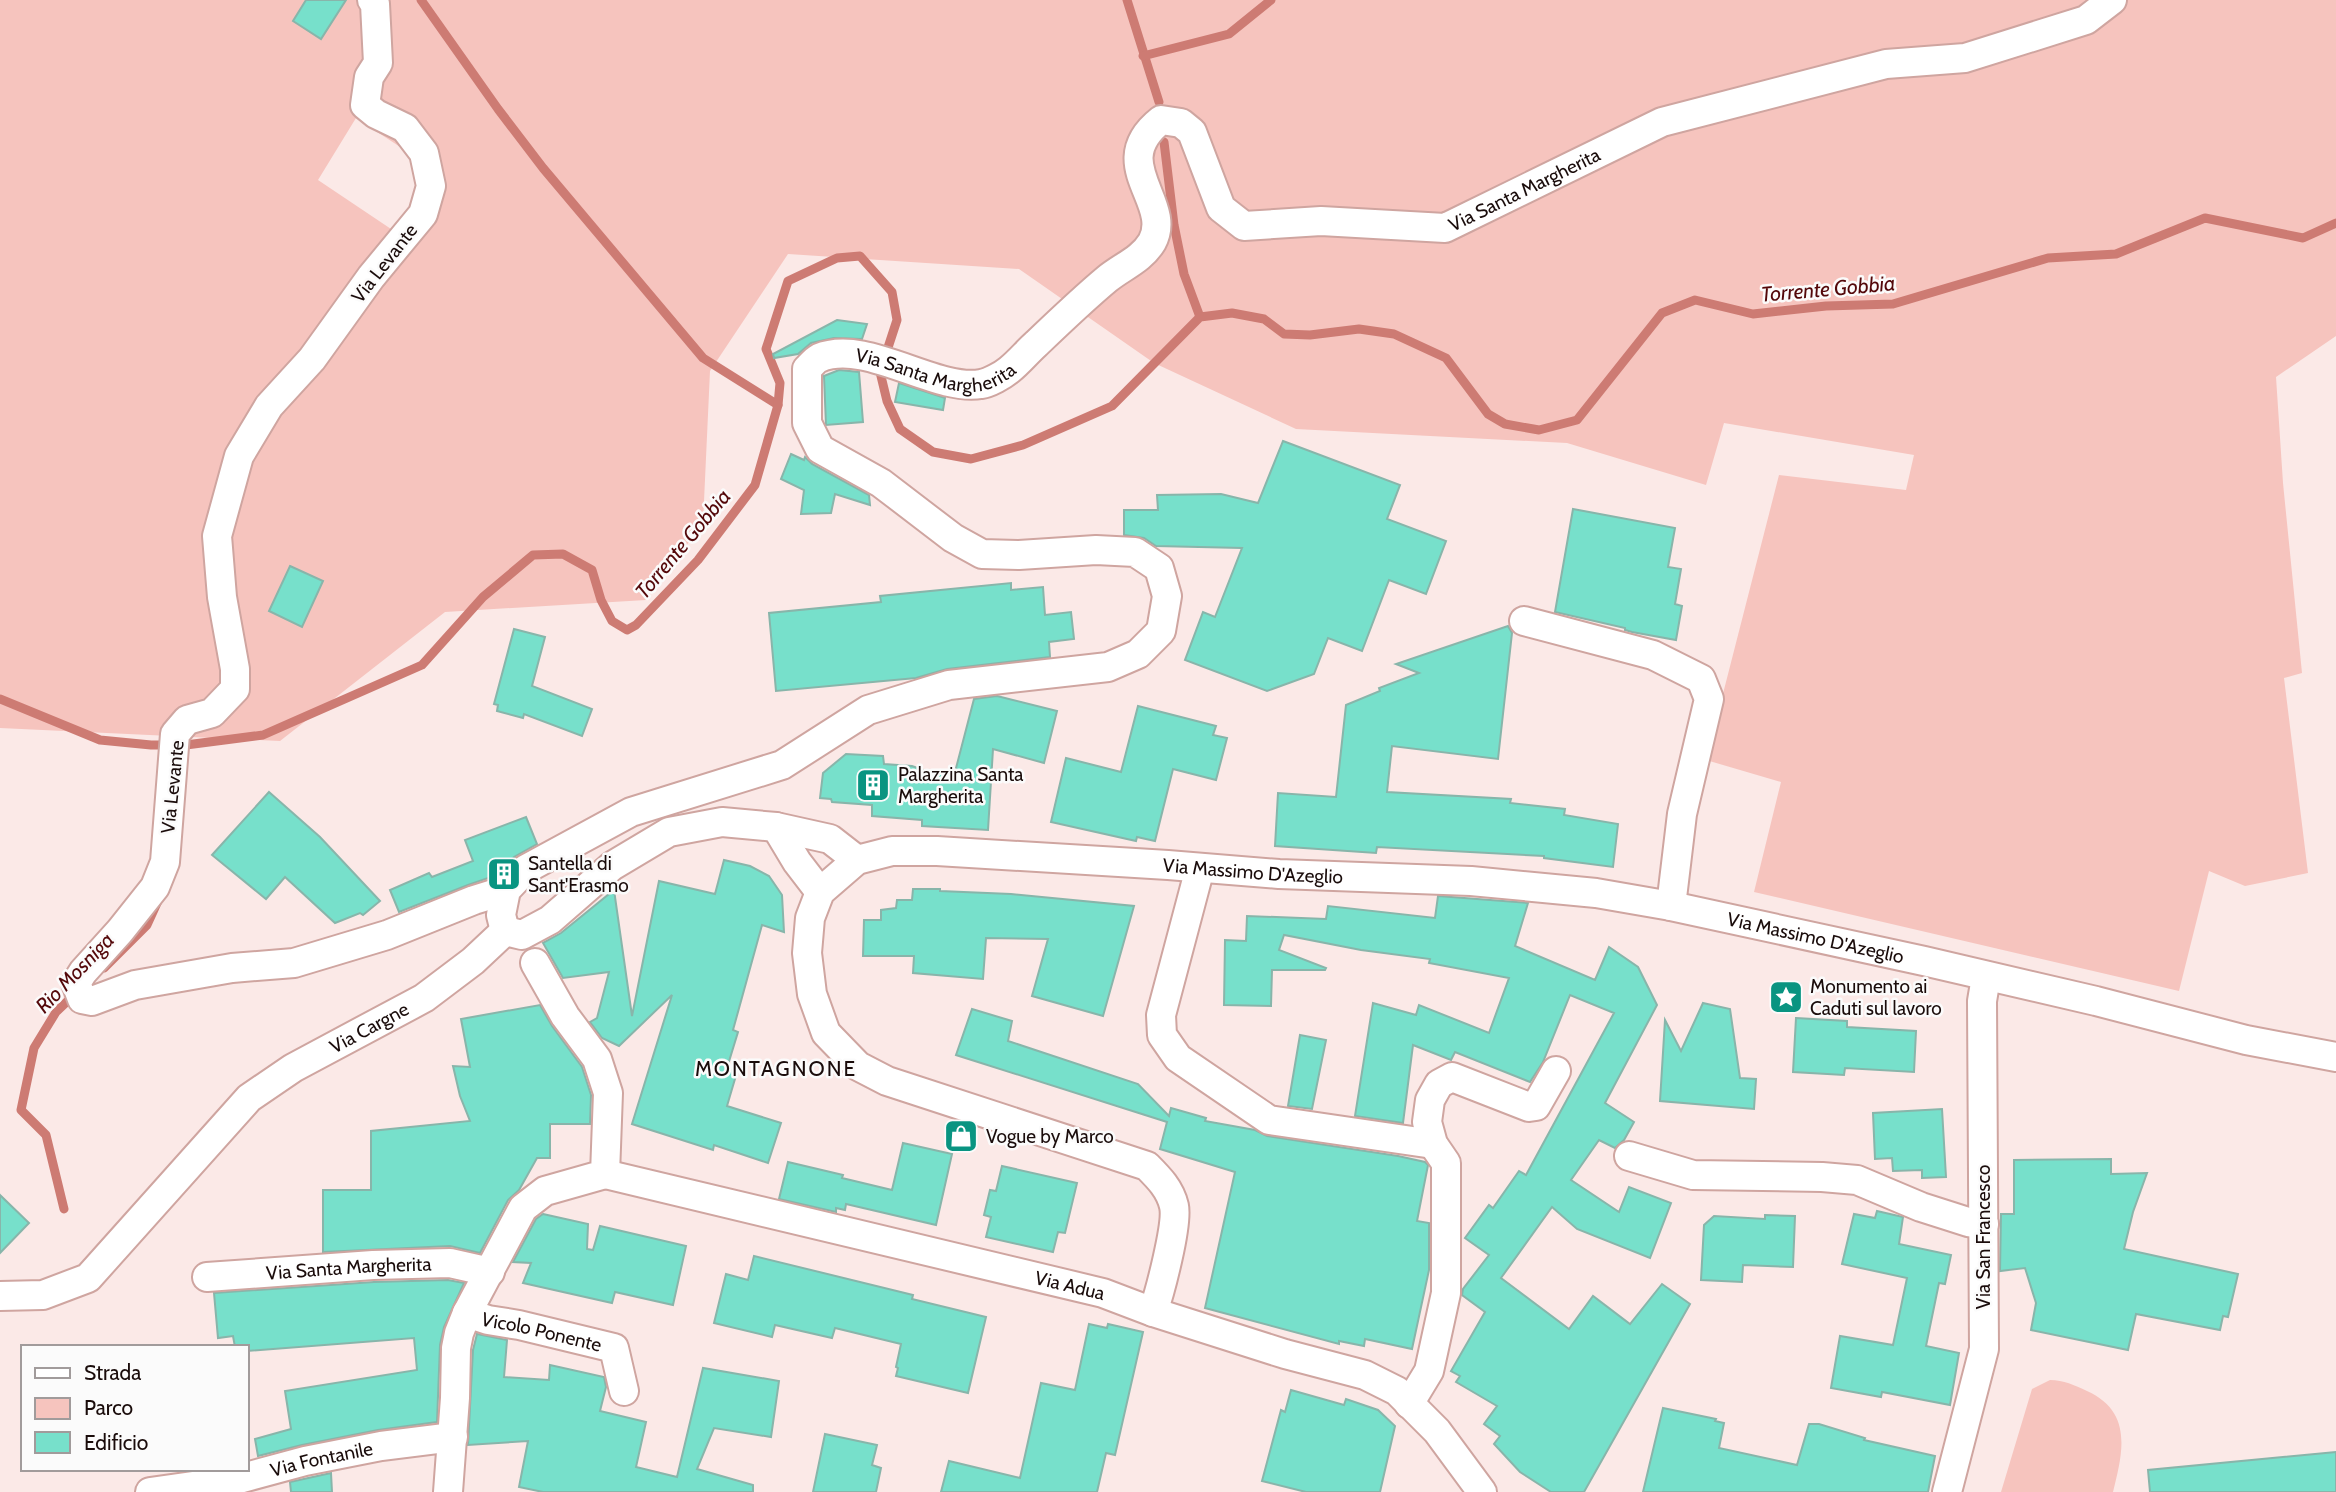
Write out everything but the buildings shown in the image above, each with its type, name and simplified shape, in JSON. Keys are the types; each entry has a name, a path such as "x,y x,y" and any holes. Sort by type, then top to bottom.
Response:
{"street":[{"name":"Via Levante","path":"372,0 375,4 378,64 369,77 365,105 376,114 405,128 424,153 431,186 423,214 370,277 312,359 269,406 239,456 217,536 222,597 235,669 235,688 212,713 187,720 175,734 179,781 165,862 155,887 83,972 79,991 92,1001 135,985 232,968 294,962 387,935 506,890"},
{"name":"Via Santa Margherita","path":"506,890 526,869 631,812 782,765 868,710 949,685 1108,667 1138,654 1161,631 1167,596 1158,568 1135,552 1096,550 1019,555 982,554 953,538 881,483 820,449 807,423 807,369 818,358 842,354 893,364 950,382 981,384 1009,371 1109,277 1140,257 1153,239 1156,216 1142,179 1138,150 1147,131 1161,120 1181,123 1192,132 1221,208 1244,226 1321,221 1445,228 1661,122 1886,64 1965,58 2086,20 2112,0"},
{"path":"1524,621 1653,655 1701,679 1709,699 1682,814 1671,906"},
{"path":"506,890 501,915 505,931 522,935 550,920 612,866 668,832 722,822 776,827 830,839 857,860"},
{"path":"776,827 797,862 820,892 810,918 807,953 812,994 826,1033 858,1066 887,1081 1147,1166 1167,1187 1175,1209 1162,1284 1153,1312"},
{"name":"Via Massimo D'Azeglio","path":"820,892 857,860 892,851 937,851 1279,874 1471,881 1596,893 1671,906 1924,961 2096,1001 2246,1040 2336,1057"},
{"path":"1200,868 1161,1015 1162,1035 1178,1058 1269,1120 1433,1144"},
{"name":"Via Cargne","path":"0,1296 43,1295 88,1278 248,1098 293,1068 424,998 473,961 505,931"},
{"path":"448,1492 456,1348 467,1313 523,1208 545,1191 605,1174 608,1093 597,1059 565,1016 535,963"},
{"name":"Via San Francesco","path":"1947,1492 1984,1349 1982,1001 1986,977"},
{"path":"1409,1404 1429,1371 1447,1293 1446,1163 1433,1144 1427,1122 1430,1100 1439,1084 1452,1077 1529,1107 1536,1106 1556,1071"},
{"path":"1629,1156 1693,1175 1857,1180 1922,1207 1968,1222 1983,1224"},
{"name":"Via Adua","path":"605,1174 1102,1293 1285,1354 1365,1376 1397,1391 1437,1432 1482,1492"},
{"name":"Via Santa Margherita","path":"207,1277 373,1265 450,1263 490,1272"},
{"name":"Vicolo Ponente","path":"467,1313 614,1348 624,1391"},
{"name":"Via Fontanile","path":"150,1492 235,1480 305,1461 381,1446 453,1437"}],"green space":[{"path":"0,0 2336,0 2336,336 2276,377 2283,483 2302,673 2284,678 2308,873 2245,886 2209,871 2179,991 1754,892 1781,782 1706,760 1779,475 1906,490 1914,455 1724,423 1706,485 1567,443 1296,429 1154,363 1019,269 788,254 710,371 703,523 646,600 445,612 280,741 0,728","holes":["356,118 420,160 420,205 397,233 318,180"]},
{"path":"2050,1380 2087,1391 2112,1410 2121,1434 2120,1462 2113,1492 2001,1492 2032,1389"}],"waterway":[{"path":"421,0 543,168 703,358 778,405"},
{"path":"1127,0 1159,102"},
{"path":"1143,56 1229,34 1271,0"},
{"path":"1164,142 1174,225 1184,274 1200,317"},
{"name":"Torrente Gobbia","path":"0,699 100,740 186,745 263,735 422,665 483,597 533,555 563,554 592,570 601,600 612,621 627,630 636,625 698,560 755,485 778,405 780,383 766,349 788,281 837,258 860,256 892,292 897,320 880,372 887,401 900,429 933,452 971,459 1023,445 1112,406 1200,317 1232,313 1264,319 1284,334 1310,335 1359,329 1394,334 1446,358 1488,414 1505,424 1539,430 1577,420 1662,313 1695,300 1753,314 1826,306 1893,304 2048,258 2116,254 2205,218 2303,238 2336,223"},
{"name":"Rio Mosniga","path":"104,968 147,925 158,901"},
{"name":"Rio Mosniga","path":"64,1209 46,1135 21,1110 34,1048 56,1012 75,994"}],"place":[{"name":"Palazzina Santa Margherita","path":"873,785"},
{"name":"Santella di Sant'Erasmo","path":"504,874"},
{"name":"Monumento ai Caduti sul lavoro","path":"1786,997"},
{"name":"Vogue by Marco","path":"961,1136"}],"district":[{"name":"MONTAGNONE","path":"776,1069"}]}
